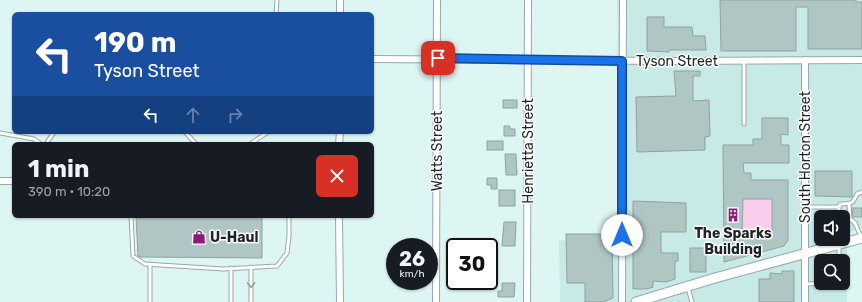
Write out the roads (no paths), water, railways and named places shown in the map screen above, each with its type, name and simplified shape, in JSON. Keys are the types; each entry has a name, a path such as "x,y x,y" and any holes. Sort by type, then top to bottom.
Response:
{"main road":[{"path":"850,240 862,238"},
{"path":"636,302 655,299 687,286 827,246"}],"street":[{"path":"340,0 340,12"},
{"name":"Watts Street","path":"436,302 437,0"},
{"name":"Henrietta Street","path":"527,302 528,0"},
{"path":"622,302 623,0"},
{"name":"Tyson Street","path":"374,58 622,61 862,60"},
{"name":"South Horton Street","path":"804,302 805,60"},
{"path":"0,181 12,181"},
{"path":"339,218 340,302"}],"lane":[{"path":"276,12 277,0"},
{"path":"744,61 744,124"},
{"path":"0,134 34,140 38,142"},
{"path":"187,134 194,142"},
{"path":"253,142 265,134"},
{"path":"805,207 839,207 840,204 852,204 855,202 857,194 862,192"},
{"path":"849,204 850,219 855,223 862,238"},
{"path":"131,218 133,256 145,264 231,268 277,266 287,252 289,218"},
{"path":"150,264 150,302"},
{"path":"251,267 251,302"},
{"path":"231,268 231,302"},
{"path":"805,284 814,284"},
{"path":"687,286 692,302"}],"place":[{"name":"The Sparks Building","path":"733,215"},
{"name":"U-Haul","path":"199,237"}]}
